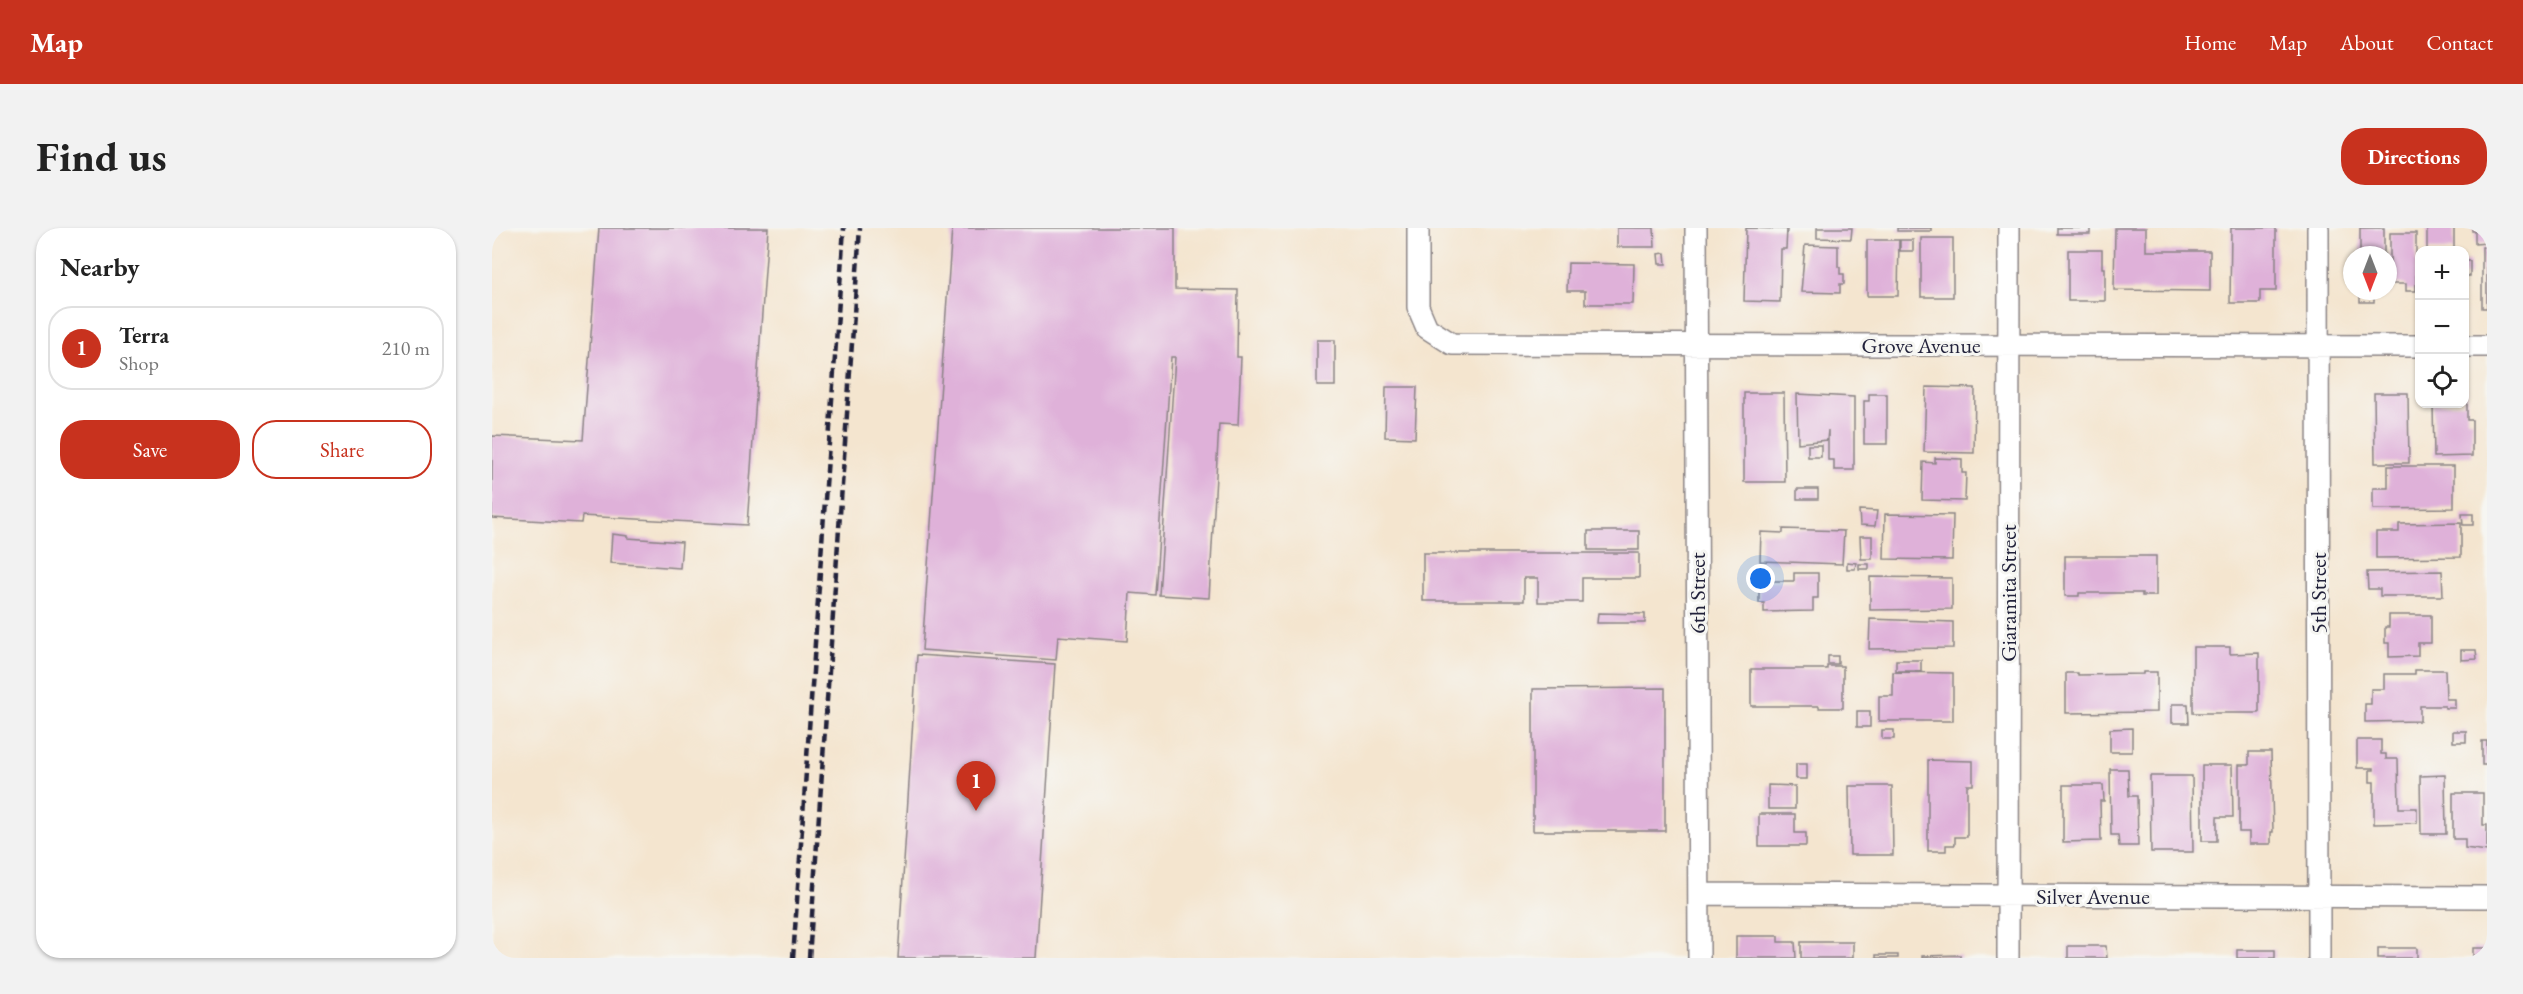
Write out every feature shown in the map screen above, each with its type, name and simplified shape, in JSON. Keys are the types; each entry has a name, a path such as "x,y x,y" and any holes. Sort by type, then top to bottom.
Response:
{"street":[{"name":"Grove Avenue","path":"1418,228 1418,308 1427,328 1452,344 2415,346"},
{"name":"6th Street","path":"1696,228 1699,958"},
{"name":"Giaramita Street","path":"2008,958 2009,228"},
{"name":"5th Street","path":"2318,228 2319,958"},
{"path":"2469,346 2487,346"},
{"name":"Silver Avenue","path":"1699,894 2487,897"}],"building":[{"path":"599,228 768,228 747,525 582,516 581,523 492,518 492,436 583,440"},
{"path":"952,228 1175,228 1175,289 1238,290 1237,357 1241,357 1238,425 1219,424 1209,598 1159,595 1175,357 1171,357 1155,595 1130,593 1127,641 1058,636 1056,660 922,650"},
{"path":"1617,228 1654,228 1655,247 1617,247"},
{"path":"1746,228 1787,229 1786,249 1781,249 1780,302 1744,301"},
{"path":"1817,228 1852,228 1851,239 1817,238"},
{"path":"1897,228 1931,228 1931,231 1897,231"},
{"path":"2057,228 2090,228 2090,234 2057,234"},
{"path":"2115,228 2146,228 2146,251 2210,251 2210,291 2114,290"},
{"path":"2231,228 2276,228 2276,291 2260,291 2260,303 2230,303"},
{"path":"2360,228 2384,228 2384,246 2360,246"},
{"path":"2427,228 2454,228 2454,246 2427,246"},
{"path":"2472,228 2487,228 2487,243 2475,244 2475,231 2472,231"},
{"path":"2390,233 2416,233 2415,291 2406,291 2406,284 2397,284 2397,246 2390,246"},
{"path":"1921,238 1953,238 1953,297 1921,297"},
{"path":"1867,240 1899,240 1898,296 1867,296"},
{"path":"1900,240 1913,240 1913,251 1900,251"},
{"path":"1805,245 1838,246 1838,267 1840,267 1840,274 1844,274 1844,284 1840,284 1840,293 1801,292"},
{"path":"2482,247 2487,247 2487,308 2482,308"},
{"path":"2068,250 2102,250 2102,268 2105,268 2105,301 2068,301"},
{"path":"1665,253 1666,264 1659,264 1658,254"},
{"path":"1568,263 1634,264 1633,304 1585,304 1585,291 1567,291"},
{"path":"2360,300 2374,300 2374,302 2360,302"},
{"path":"1317,340 1335,340 1335,386 1317,386"},
{"path":"1386,387 1417,387 1415,438 1385,437"},
{"path":"1926,387 1975,388 1974,453 1924,452"},
{"path":"1744,393 1784,393 1785,482 1744,482"},
{"path":"2374,393 2408,393 2409,463 2375,463"},
{"path":"1797,394 1854,397 1854,470 1834,470 1834,460 1828,460 1828,430 1827,440 1798,443"},
{"path":"1869,394 1887,394 1887,444 1864,444 1864,401 1869,401"},
{"path":"2433,408 2467,408 2467,420 2472,420 2472,456 2434,457"},
{"path":"1808,445 1821,445 1821,457 1808,457"},
{"path":"1935,458 1962,459 1962,473 1966,473 1965,501 1922,500 1923,462 1935,463"},
{"path":"2388,466 2454,466 2454,508 2373,509 2373,488 2388,488"},
{"path":"1797,489 1818,489 1818,499 1797,499"},
{"path":"1859,510 1877,511 1875,526 1860,525"},
{"path":"1885,514 1953,515 1952,560 1884,559"},
{"path":"2462,514 2473,514 2473,525 2463,525"},
{"path":"2461,523 2461,557 2376,558 2376,532 2399,532 2399,524"},
{"path":"1783,529 1844,531 1842,564 1760,561 1761,532 1783,533"},
{"path":"1588,531 1639,531 1639,550 1588,550"},
{"path":"612,534 628,536 628,538 682,542 680,568 610,563"},
{"path":"1860,536 1872,536 1872,559 1861,559"},
{"path":"1423,553 1639,553 1639,578 1582,578 1582,602 1538,602 1538,578 1524,578 1524,601 1423,601"},
{"path":"2065,556 2156,556 2156,596 2142,596 2142,593 2079,593 2079,596 2065,596"},
{"path":"1847,562 1856,563 1855,569 1847,569"},
{"path":"1859,564 1869,564 1869,569 1859,569"},
{"path":"2442,571 2443,596 2380,596 2380,589 2368,589 2367,572"},
{"path":"1794,573 1818,573 1818,598 1813,598 1813,611 1764,612 1764,603 1759,603 1759,590 1764,589 1764,581 1794,581"},
{"path":"1870,577 1952,578 1952,609 1870,610"},
{"path":"1598,613 1645,614 1645,623 1597,623"},
{"path":"2389,615 2431,615 2431,643 2418,643 2418,656 2389,657 2389,643 2385,643 2385,627 2389,627"},
{"path":"1870,619 1953,622 1953,648 1869,649"},
{"path":"2193,647 2230,647 2230,654 2259,653 2259,713 2193,713"},
{"path":"2461,650 2476,650 2477,659 2461,660"},
{"path":"917,655 1055,664 1036,958 898,958"},
{"path":"1828,656 1838,656 1838,664 1828,664"},
{"path":"1896,660 1921,660 1921,671 1896,671"},
{"path":"1827,666 1843,666 1843,708 1751,706 1751,669 1827,669"},
{"path":"2415,670 2445,670 2446,699 2455,699 2455,708 2420,706 2420,721 2365,722 2365,704 2371,704 2371,689 2384,689 2384,674 2415,674"},
{"path":"1893,672 1953,673 1953,721 1879,721 1879,696 1893,696"},
{"path":"2143,672 2157,672 2157,712 2066,713 2066,673 2078,673 2078,675 2143,674"},
{"path":"1665,688 1665,831 1533,831 1533,689"},
{"path":"2172,704 2188,704 2189,723 2172,723"},
{"path":"1857,711 1870,711 1870,727 1857,727"},
{"path":"2132,728 2132,752 2110,752 2110,729"},
{"path":"1882,730 1894,730 1894,739 1882,739"},
{"path":"2453,731 2466,731 2466,742 2453,742"},
{"path":"2357,740 2381,740 2381,754 2386,754 2386,759 2398,759 2399,808 2417,808 2417,823 2374,824 2374,782 2370,782 2370,770 2374,768 2357,768"},
{"path":"2482,741 2487,741 2487,765 2482,765"},
{"path":"2249,752 2271,752 2273,832 2271,832 2271,844 2249,844 2249,832 2239,832 2239,765 2249,765"},
{"path":"1928,760 1973,761 1973,785 1967,785 1967,837 1955,837 1955,845 1946,845 1946,851 1928,851"},
{"path":"1796,764 1807,764 1807,779 1796,779"},
{"path":"2202,765 2232,765 2233,817 2217,817 2217,841 2202,841"},
{"path":"2110,769 2128,769 2129,796 2137,796 2138,846 2119,846 2118,835 2111,835"},
{"path":"2445,775 2446,834 2421,834 2420,776"},
{"path":"2150,776 2192,776 2193,852 2151,852"},
{"path":"1768,785 1795,786 1795,809 1768,809"},
{"path":"2063,785 2103,785 2104,801 2100,801 2101,841 2063,842"},
{"path":"1849,786 1892,786 1893,855 1850,855"},
{"path":"2453,793 2483,793 2483,825 2487,825 2487,851 2465,848 2465,839 2453,839"},
{"path":"1759,814 1795,814 1795,833 1806,833 1806,846 1759,846"},
{"path":"1736,936 1778,936 1778,942 1795,942 1796,958 1736,958"},
{"path":"1801,942 1853,942 1853,958 1801,958"},
{"path":"2068,946 2106,946 2107,958 2068,958"},
{"path":"2378,948 2417,948 2417,958 2378,958"},
{"path":"2473,948 2487,948 2487,958 2473,958"},
{"path":"2237,950 2275,950 2275,958 2237,958"},
{"path":"1876,955 1898,955 1898,958 1876,958"},
{"path":"1960,955 1960,958 1922,958 1922,956"}],"railway":[{"path":"793,958 844,228"},
{"path":"809,958 860,228"}],"place":[{"name":"Terra","path":"976,811"}]}
